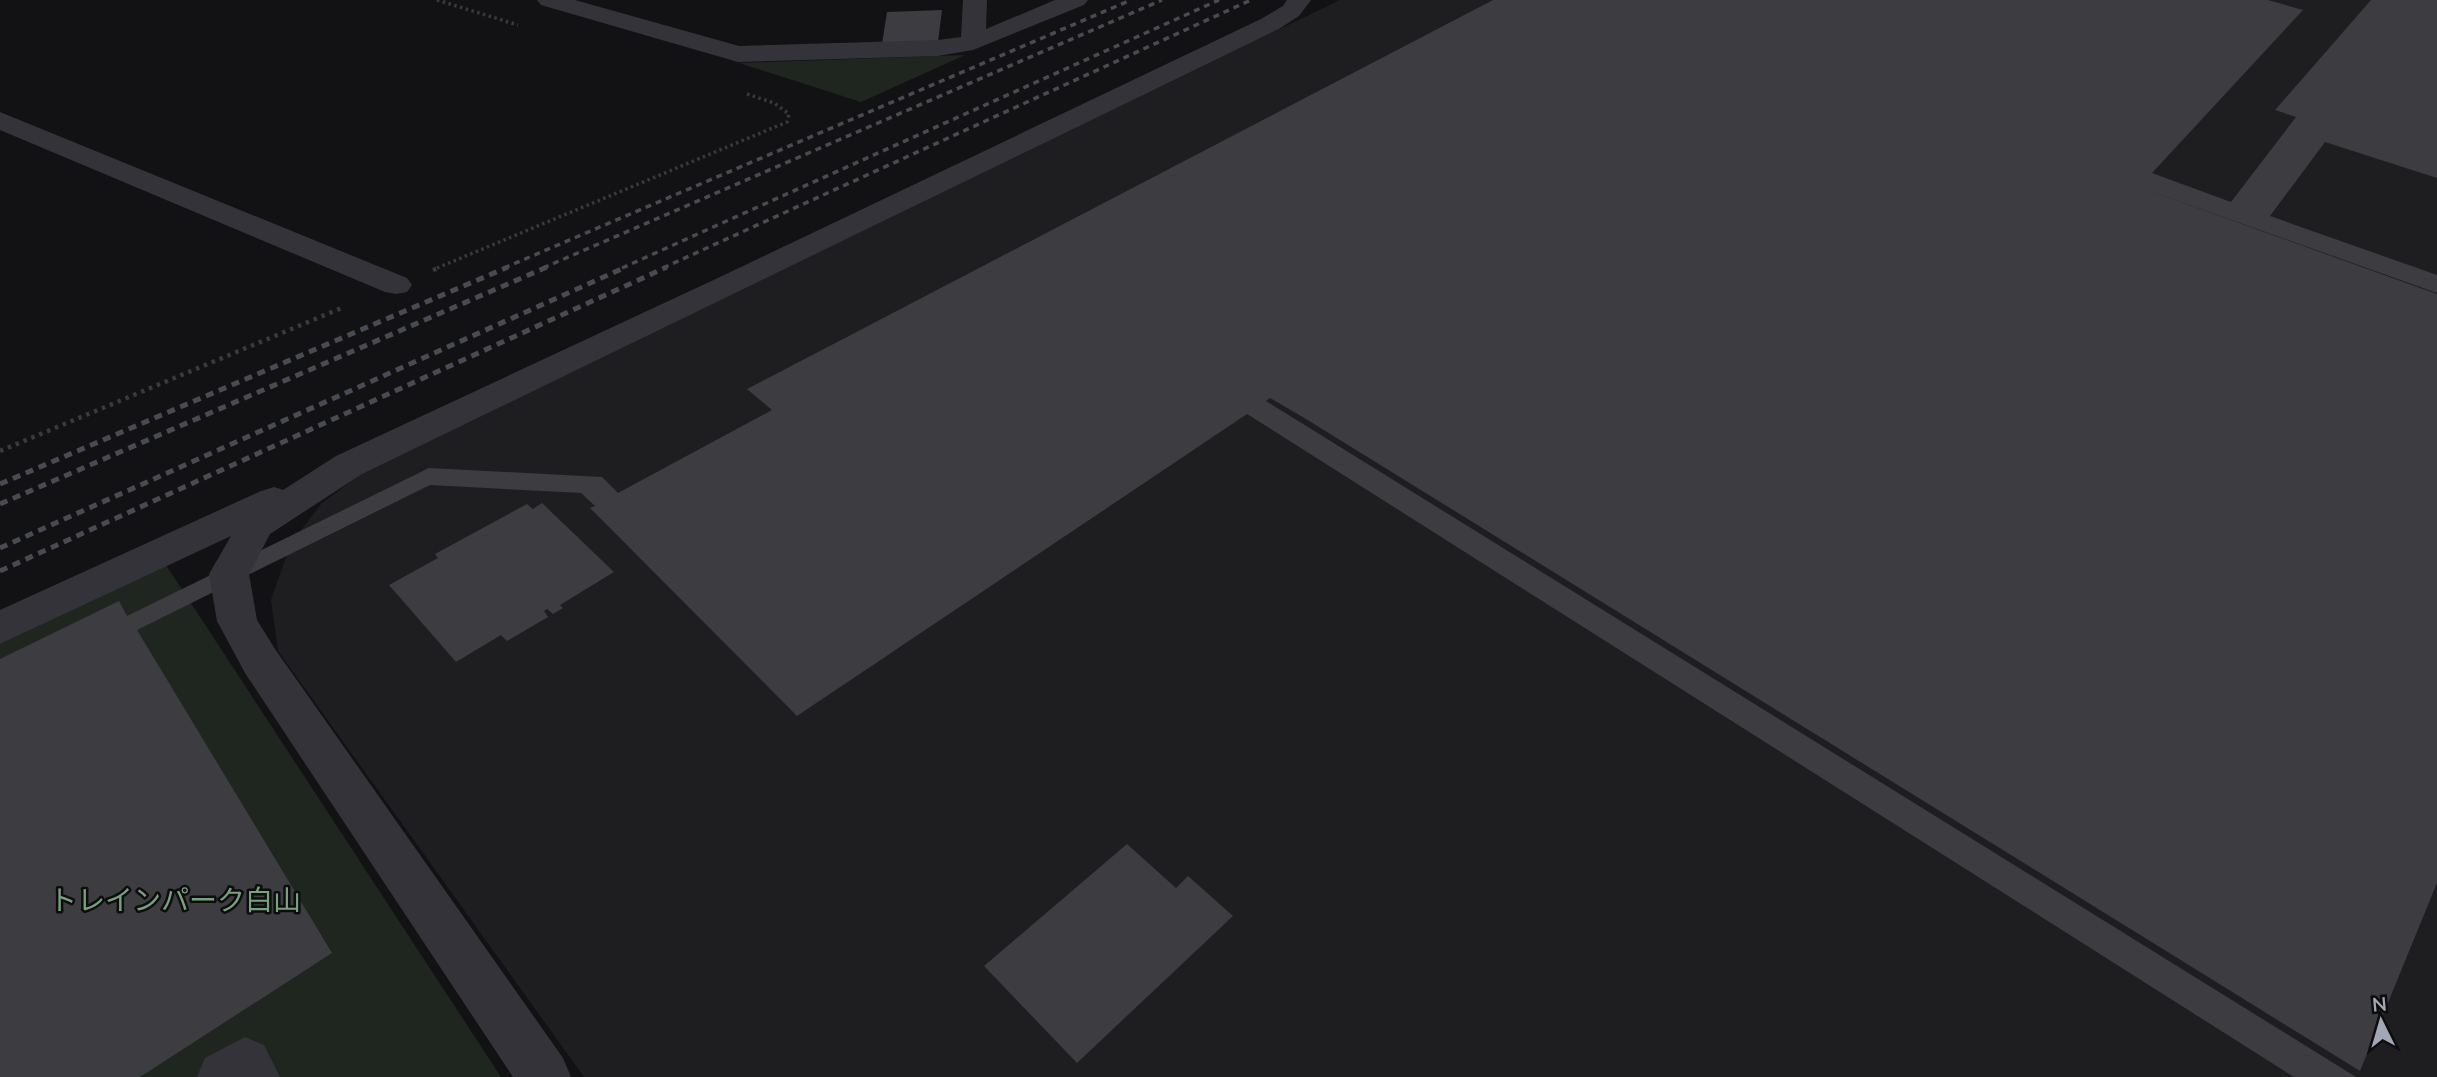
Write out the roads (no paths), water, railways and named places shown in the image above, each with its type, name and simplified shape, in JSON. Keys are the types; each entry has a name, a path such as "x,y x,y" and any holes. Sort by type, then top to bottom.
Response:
{"street":[{"path":"549,0 738,54 938,48 973,43 1076,0"},
{"path":"973,43 975,0"},
{"path":"0,628 719,290 1270,24 1291,11 1299,0"},
{"path":"0,120 396,285"},
{"path":"349,465 256,524 229,574 237,621 260,660 544,1077"},
{"path":"224,1077 245,1063 253,1077"}],"railway":[{"path":"504,268 1131,0"},
{"path":"543,268 1162,0"},
{"path":"622,268 1219,0"},
{"path":"663,268 1251,0"},
{"path":"0,484 508,267"},
{"path":"0,504 547,267"},
{"path":"0,548 626,267"},
{"path":"0,571 667,267"}],"park label":[{"name":"トレインパーク白山","path":"175,900"}]}
